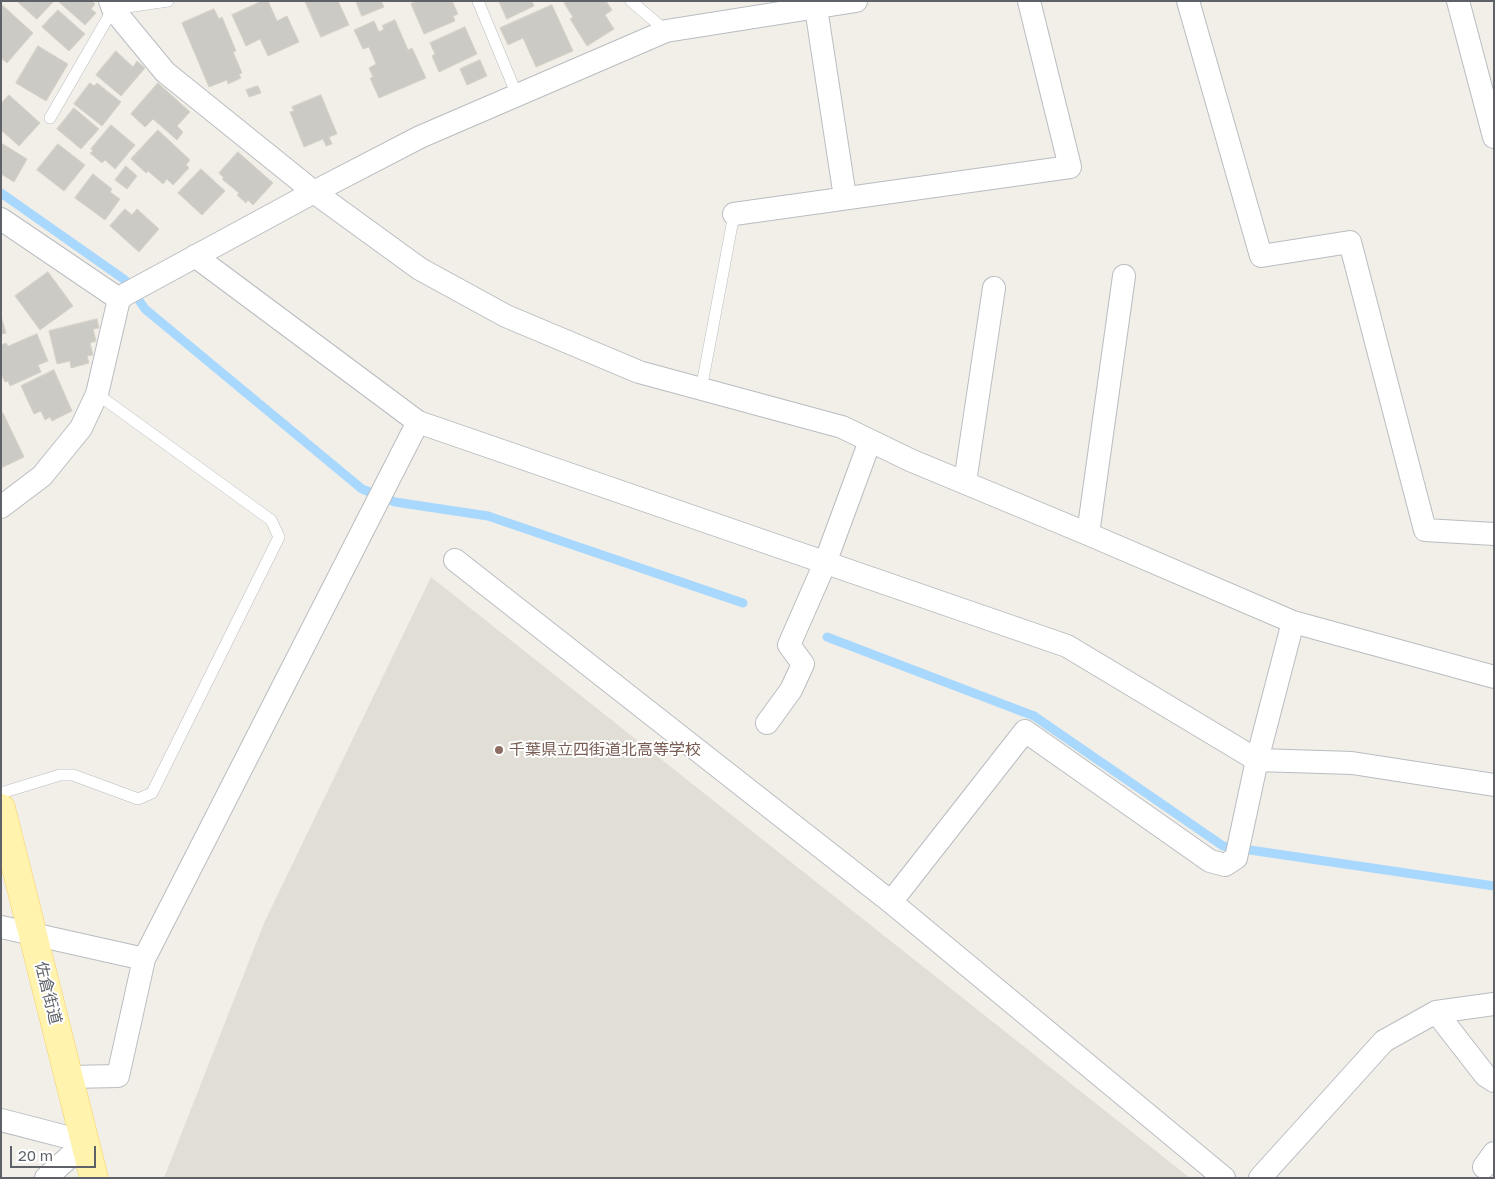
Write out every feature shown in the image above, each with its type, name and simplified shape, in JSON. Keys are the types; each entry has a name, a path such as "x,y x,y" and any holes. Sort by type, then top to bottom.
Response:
{"main road":[{"name":"佐倉街道","path":"1,808 94,1178"}],"street":[{"path":"1,507 42,476 81,428 97,394 128,293 420,137 666,31 764,8 816,8 856,1"},
{"path":"734,214 846,197 1070,168 1029,1"},
{"path":"1188,1 1261,256 1350,242 1424,530 1494,534"},
{"path":"1458,1 1494,136"},
{"path":"111,5 165,72 314,192 420,269 506,316 639,372 842,427 870,441 1292,622 1494,677"},
{"path":"816,8 846,197"},
{"path":"1,219 128,293"},
{"path":"195,256 418,422 1067,646 1257,760 1352,763 1494,785"},
{"path":"1088,534 1124,276"},
{"path":"965,482 994,288"},
{"path":"69,1077 118,1076 144,960 418,422"},
{"path":"767,723 791,690 803,664 789,645 825,563 870,441"},
{"path":"454,560 892,902 1224,1178"},
{"path":"892,902 1025,731 1210,861 1225,865 1238,849 1257,760 1292,622"},
{"path":"1,927 144,960"},
{"path":"1260,1178 1384,1041 1436,1012 1494,1004"},
{"path":"1436,1012 1485,1075 1494,1081"},
{"path":"1,1120 86,1142"},
{"path":"46,1178 86,1142"}],"lane":[{"path":"50,118 111,5 168,1"},
{"path":"478,1 517,95"},
{"path":"631,1 666,31"},
{"path":"701,390 734,214"},
{"path":"1,793 60,775 73,776 138,799 152,793 279,537 271,520 97,394"}],"shaded area":[{"name":"千葉県立四街道北高等学校","path":"431,577 1190,1178 164,1178 264,923"}],"building":[{"path":"17,1 54,1 37,19"},
{"path":"60,1 92,1 95,4 91,9 96,13 85,25"},
{"path":"262,1 268,1 277,21 287,16 299,42 268,56 260,39 246,46 232,15"},
{"path":"305,1 338,1 349,25 321,37"},
{"path":"356,1 381,1 384,7 362,16"},
{"path":"417,1 452,1 458,14 453,16 455,21 424,34 411,4"},
{"path":"499,1 532,1 534,6 507,19"},
{"path":"567,1 606,1 612,10 605,15 614,29 587,46 570,19 573,17 564,3"},
{"path":"1,4 33,33 7,63 1,58"},
{"path":"552,5 573,51 536,67 523,38 508,45 500,28"},
{"path":"214,9 219,19 222,17 236,51 233,52 242,73 239,74 241,78 228,84 227,80 209,87 182,23"},
{"path":"58,10 85,34 69,51 42,27"},
{"path":"395,20 408,50 412,48 426,78 379,98 370,78 373,77 369,68 376,64 369,47 363,49 354,30 374,21 379,32 384,29 382,26"},
{"path":"465,27 477,54 439,72 432,56 435,54 430,43"},
{"path":"38,46 68,64 46,101 16,83"},
{"path":"116,51 133,67 137,61 145,68 121,96 96,75"},
{"path":"480,60 487,76 467,85 460,69"},
{"path":"90,83 94,86 97,83 121,102 102,126 74,104"},
{"path":"158,83 190,112 177,126 183,132 177,140 153,119 145,127 131,114"},
{"path":"258,86 261,93 249,97 246,90"},
{"path":"9,95 40,123 19,146 1,130 1,104"},
{"path":"321,95 337,134 329,137 332,144 326,146 323,139 304,147 290,112 294,111 292,107"},
{"path":"74,108 99,129 81,149 57,129"},
{"path":"111,125 135,145 115,169 105,160 102,163 90,153 93,151 91,149"},
{"path":"158,130 190,160 186,165 189,168 173,185 167,179 163,184 148,171 146,173 131,159"},
{"path":"1,143 27,159 14,182 1,174"},
{"path":"58,144 85,165 64,191 37,170"},
{"path":"238,152 273,183 253,205 248,200 246,203 237,195 239,193 222,179 224,178 219,173"},
{"path":"126,166 137,176 127,189 115,180"},
{"path":"201,169 225,191 202,215 178,193"},
{"path":"93,174 112,189 110,192 120,199 105,220 75,198"},
{"path":"125,209 132,215 137,209 159,229 139,252 110,226"},
{"path":"48,272 73,306 40,330 15,296"},
{"path":"1,316 6,333 1,334"},
{"path":"97,319 99,328 93,329 96,341 90,343 93,355 87,356 89,363 71,368 70,361 57,364 49,331"},
{"path":"37,334 48,361 38,365 41,372 10,386 8,381 5,382 1,374 1,345 6,343 8,346"},
{"path":"54,370 72,411 52,421 50,417 45,420 41,411 34,414 21,386"},
{"path":"3,413 24,457 1,468 1,414"}],"waterway":[{"path":"1,193 125,280 145,309 362,489 395,502 488,516 743,603"},
{"path":"827,637 1034,716 1223,846 1494,886"}],"place":[{"name":"千葉県立四街道北高等学校","path":"499,750"}]}
